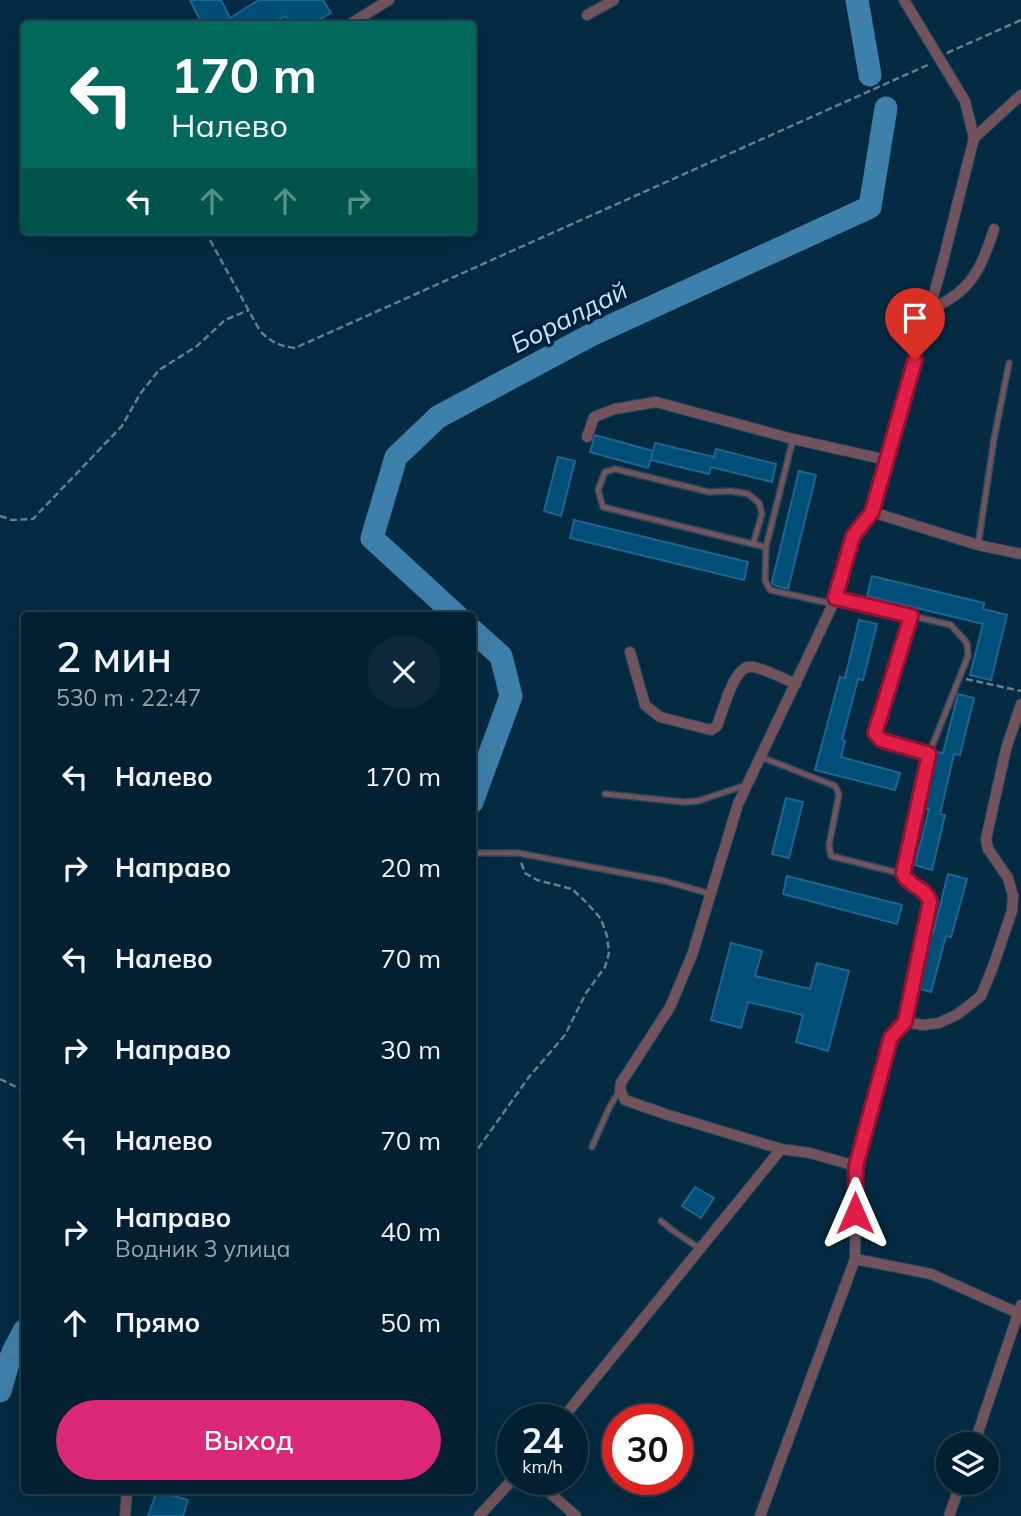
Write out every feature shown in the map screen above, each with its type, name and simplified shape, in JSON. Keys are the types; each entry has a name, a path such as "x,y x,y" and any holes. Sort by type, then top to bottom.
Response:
{"street":[{"path":"355,21 389,0"},
{"path":"587,15 614,0"},
{"path":"856,1166 810,1153 781,1149 636,1104 625,1100 620,1090 621,1083 670,1007 692,956 738,804 834,601 853,536 872,512 974,138 965,101 904,0"},
{"path":"974,138 1021,95"},
{"path":"929,309 944,304 973,280 982,265 995,229"},
{"path":"587,437 593,417 615,409 656,402 793,439 887,460"},
{"path":"872,512 978,545 1021,554"},
{"path":"630,652 645,705 660,717 711,730 717,726 738,673 748,667 796,684"},
{"path":"760,1516 855,1259 856,1166 891,1037 905,1022 923,1025 939,1023 958,1014 981,996 995,964 1012,911 1013,896 1008,878 988,849 986,839 1006,749 1021,704"},
{"path":"574,1404 781,1149"},
{"path":"855,1259 931,1274 1020,1309 978,1432"},
{"path":"125,1516 127,1494"},
{"path":"479,1516 498,1495"},
{"path":"552,1495 576,1516"},
{"path":"949,1516 956,1495"}],"lane":[{"path":"978,545 1009,363"},
{"path":"793,439 766,547 765,580 770,590 951,625 967,643 968,656 929,754 903,874 905,879 925,892 930,902 905,1022"},
{"path":"753,544 762,514 759,503 748,494 709,492 615,469 605,472 598,490 604,508 753,544 766,547"},
{"path":"911,616 875,733 881,740 929,754"},
{"path":"761,757 835,786 839,794 829,845 831,856 903,874"},
{"path":"606,793 691,802 748,784"},
{"path":"476,853 518,853 666,881 711,894"},
{"path":"592,1147 620,1090"},
{"path":"661,1221 699,1248"}],"path":[{"path":"207,235 260,331 270,342 295,348 1021,20"},
{"path":"0,516 12,520 33,519 122,426 140,394 159,370 197,346 225,320 248,310"},
{"path":"960,677 1021,691"},
{"path":"476,1151 530,1077 565,1035 586,993 605,967 609,953 601,919 587,903 572,889 537,880 524,873 518,853"},
{"path":"0,1079 21,1090"},
{"path":"0,1359 21,1351"}],"building":[{"path":"190,0 221,0 230,18 259,0 323,0 331,13 317,21 288,21 286,16 275,21 200,21"},
{"path":"595,435 653,451 648,468 590,452"},
{"path":"655,443 714,457 716,449 776,464 772,482 711,467 709,474 651,460"},
{"path":"558,457 575,461 561,516 544,511"},
{"path":"799,471 816,475 788,589 772,582"},
{"path":"574,520 748,562 744,580 570,538"},
{"path":"872,576 984,603 983,609 1007,615 991,680 970,675 983,624 867,596"},
{"path":"859,620 877,624 863,680 858,679 842,740 845,741 841,757 900,773 895,790 815,770 840,677 845,678"},
{"path":"958,694 974,698 960,755 954,754 940,814 945,815 932,870 915,865 929,809 923,808 937,752 943,753"},
{"path":"786,798 803,802 789,858 772,854"},
{"path":"948,874 967,879 951,937 946,936 931,992 917,988 929,933 933,934"},
{"path":"787,876 902,905 897,924 783,894"},
{"path":"731,943 762,951 755,976 810,989 817,963 849,971 828,1051 796,1042 803,1015 748,1002 741,1028 711,1020"},
{"path":"695,1187 714,1198 701,1218 682,1206"},
{"path":"156,1494 188,1500 183,1516 148,1516"}],"waterway":[{"name":"Боралдай","path":"857,0 870,75"},
{"name":"Боралдай","path":"453,612 372,538 396,457 438,417 591,335 870,207 886,108"},
{"name":"Боралдай","path":"476,634 501,656 511,696 476,791"},
{"name":"Боралдай","path":"13,1352 21,1337"},
{"name":"Боралдай","path":"0,1391 9,1360"}],"route":[{"path":"855,1213 856,1166 891,1037 905,1022 930,902 925,892 905,879 903,874 929,754 881,740 875,733 911,616 835,598 853,536 872,512 915,360"}]}
